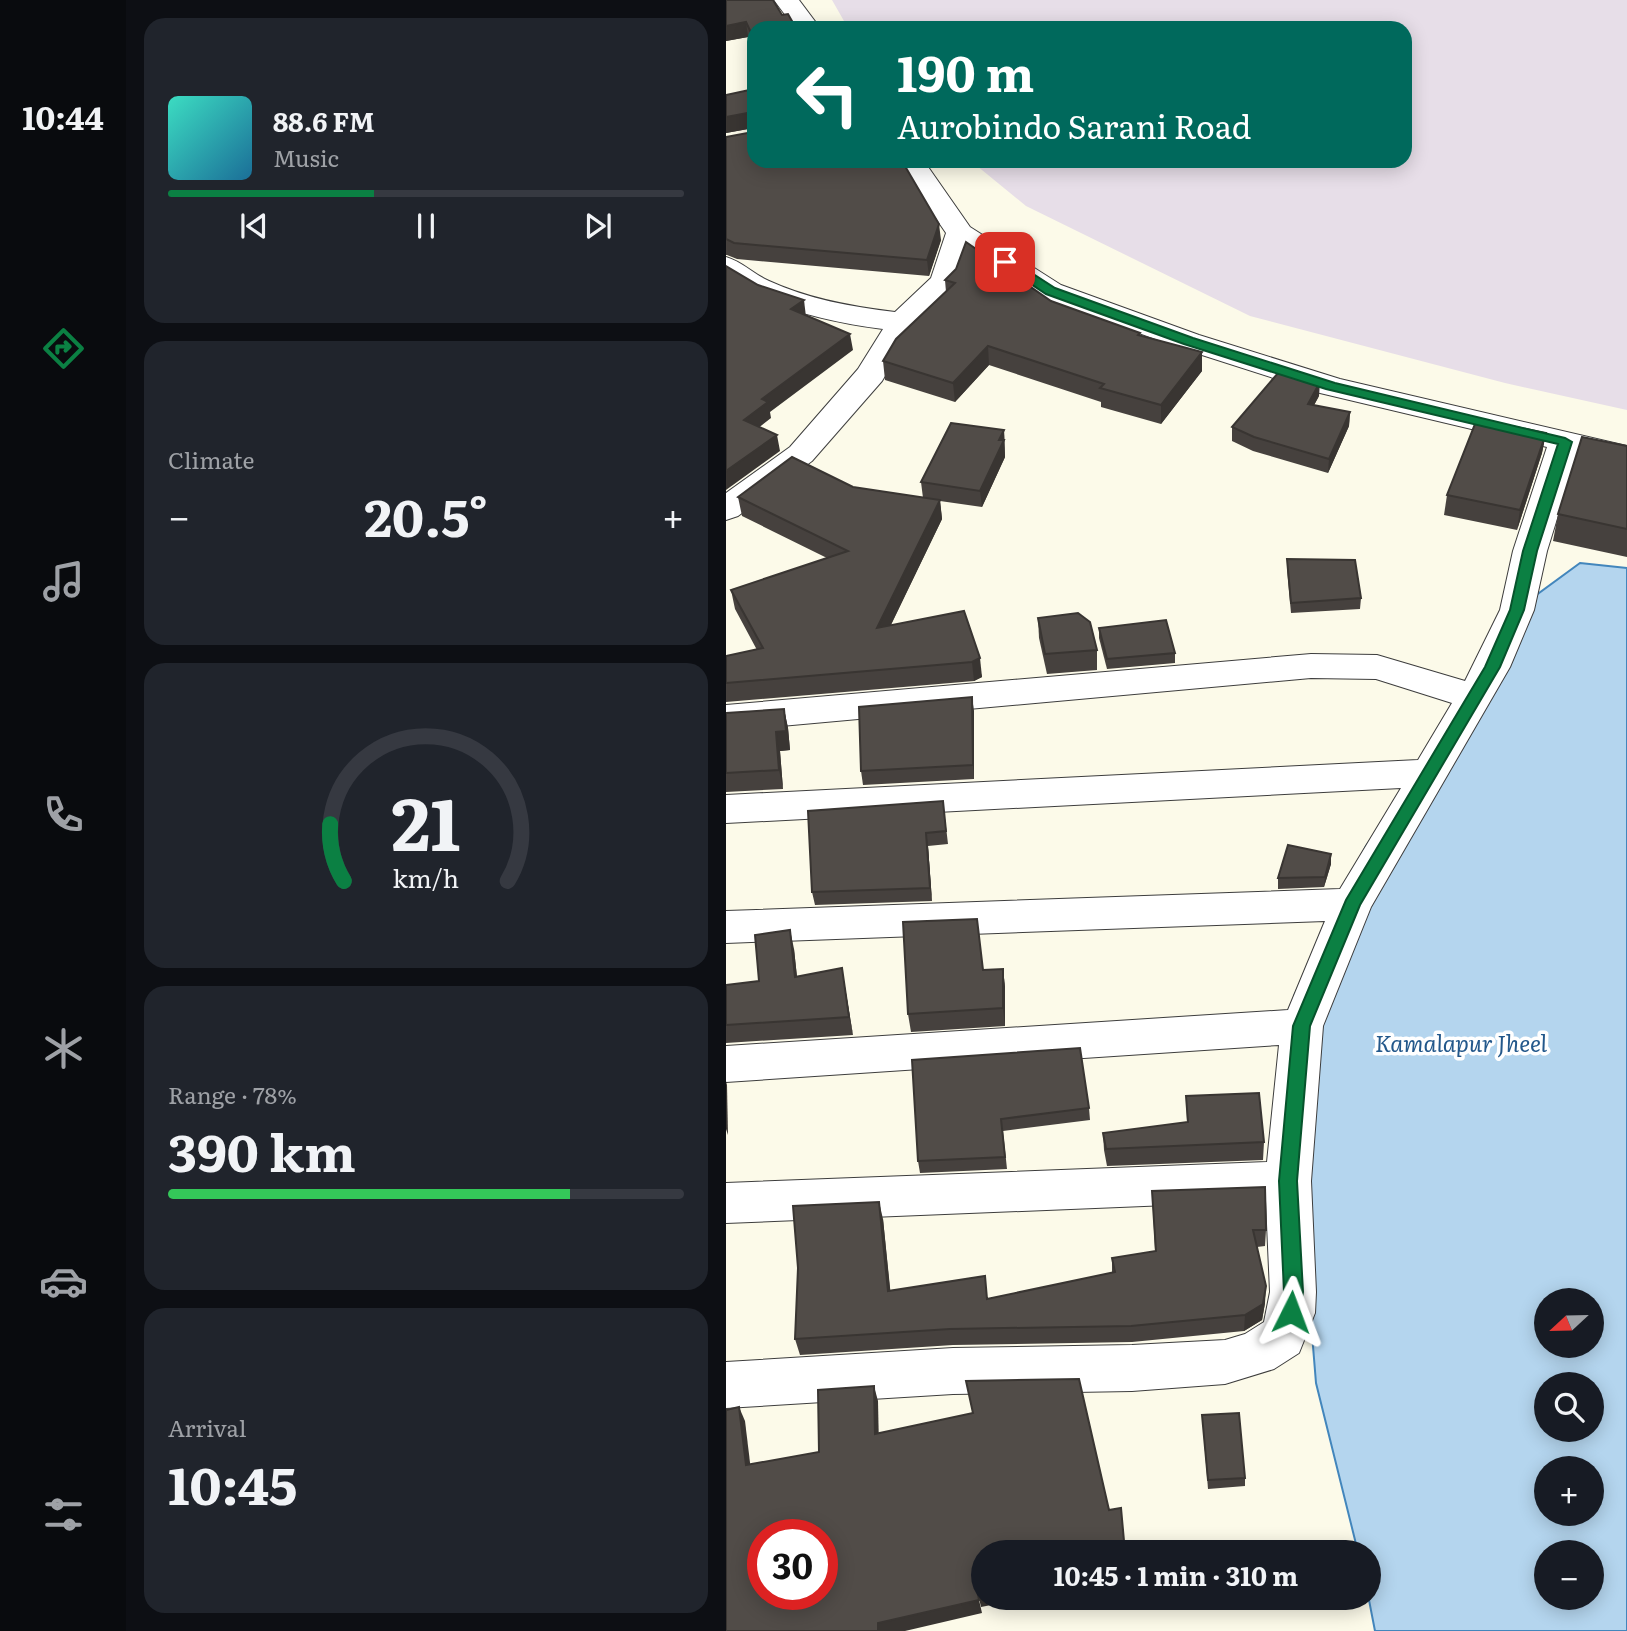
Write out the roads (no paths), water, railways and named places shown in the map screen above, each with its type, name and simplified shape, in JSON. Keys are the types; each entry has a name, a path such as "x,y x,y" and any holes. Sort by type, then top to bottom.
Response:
{"street":[{"path":"786,0 802,21"},
{"path":"915,168 960,233 1051,291 1188,341 1331,386 1627,456"},
{"path":"726,509 801,454 871,374 902,322 945,281 960,233"},
{"path":"726,266 758,287 842,315 902,322"},
{"path":"726,1385 953,1371 1132,1368 1225,1362 1257,1353 1282,1337 1291,1312 1293,1292 1288,1181 1302,1026 1352,904 1492,667 1517,610 1530,551 1565,442"},
{"path":"726,718 1311,666 1377,667 1474,697"},
{"path":"726,809 1430,773"},
{"path":"726,927 1352,904"},
{"path":"726,1064 1302,1026"},
{"path":"726,1203 1288,1181"}],"water":[{"name":"Kamalapur Jheel","path":"1580,563 1627,568 1627,1631 1375,1631 1371,1610 1381,1610 1381,1540 1355,1540 1316,1383 1299,1174 1294,996 1366,846 1475,696 1535,596"}]}
